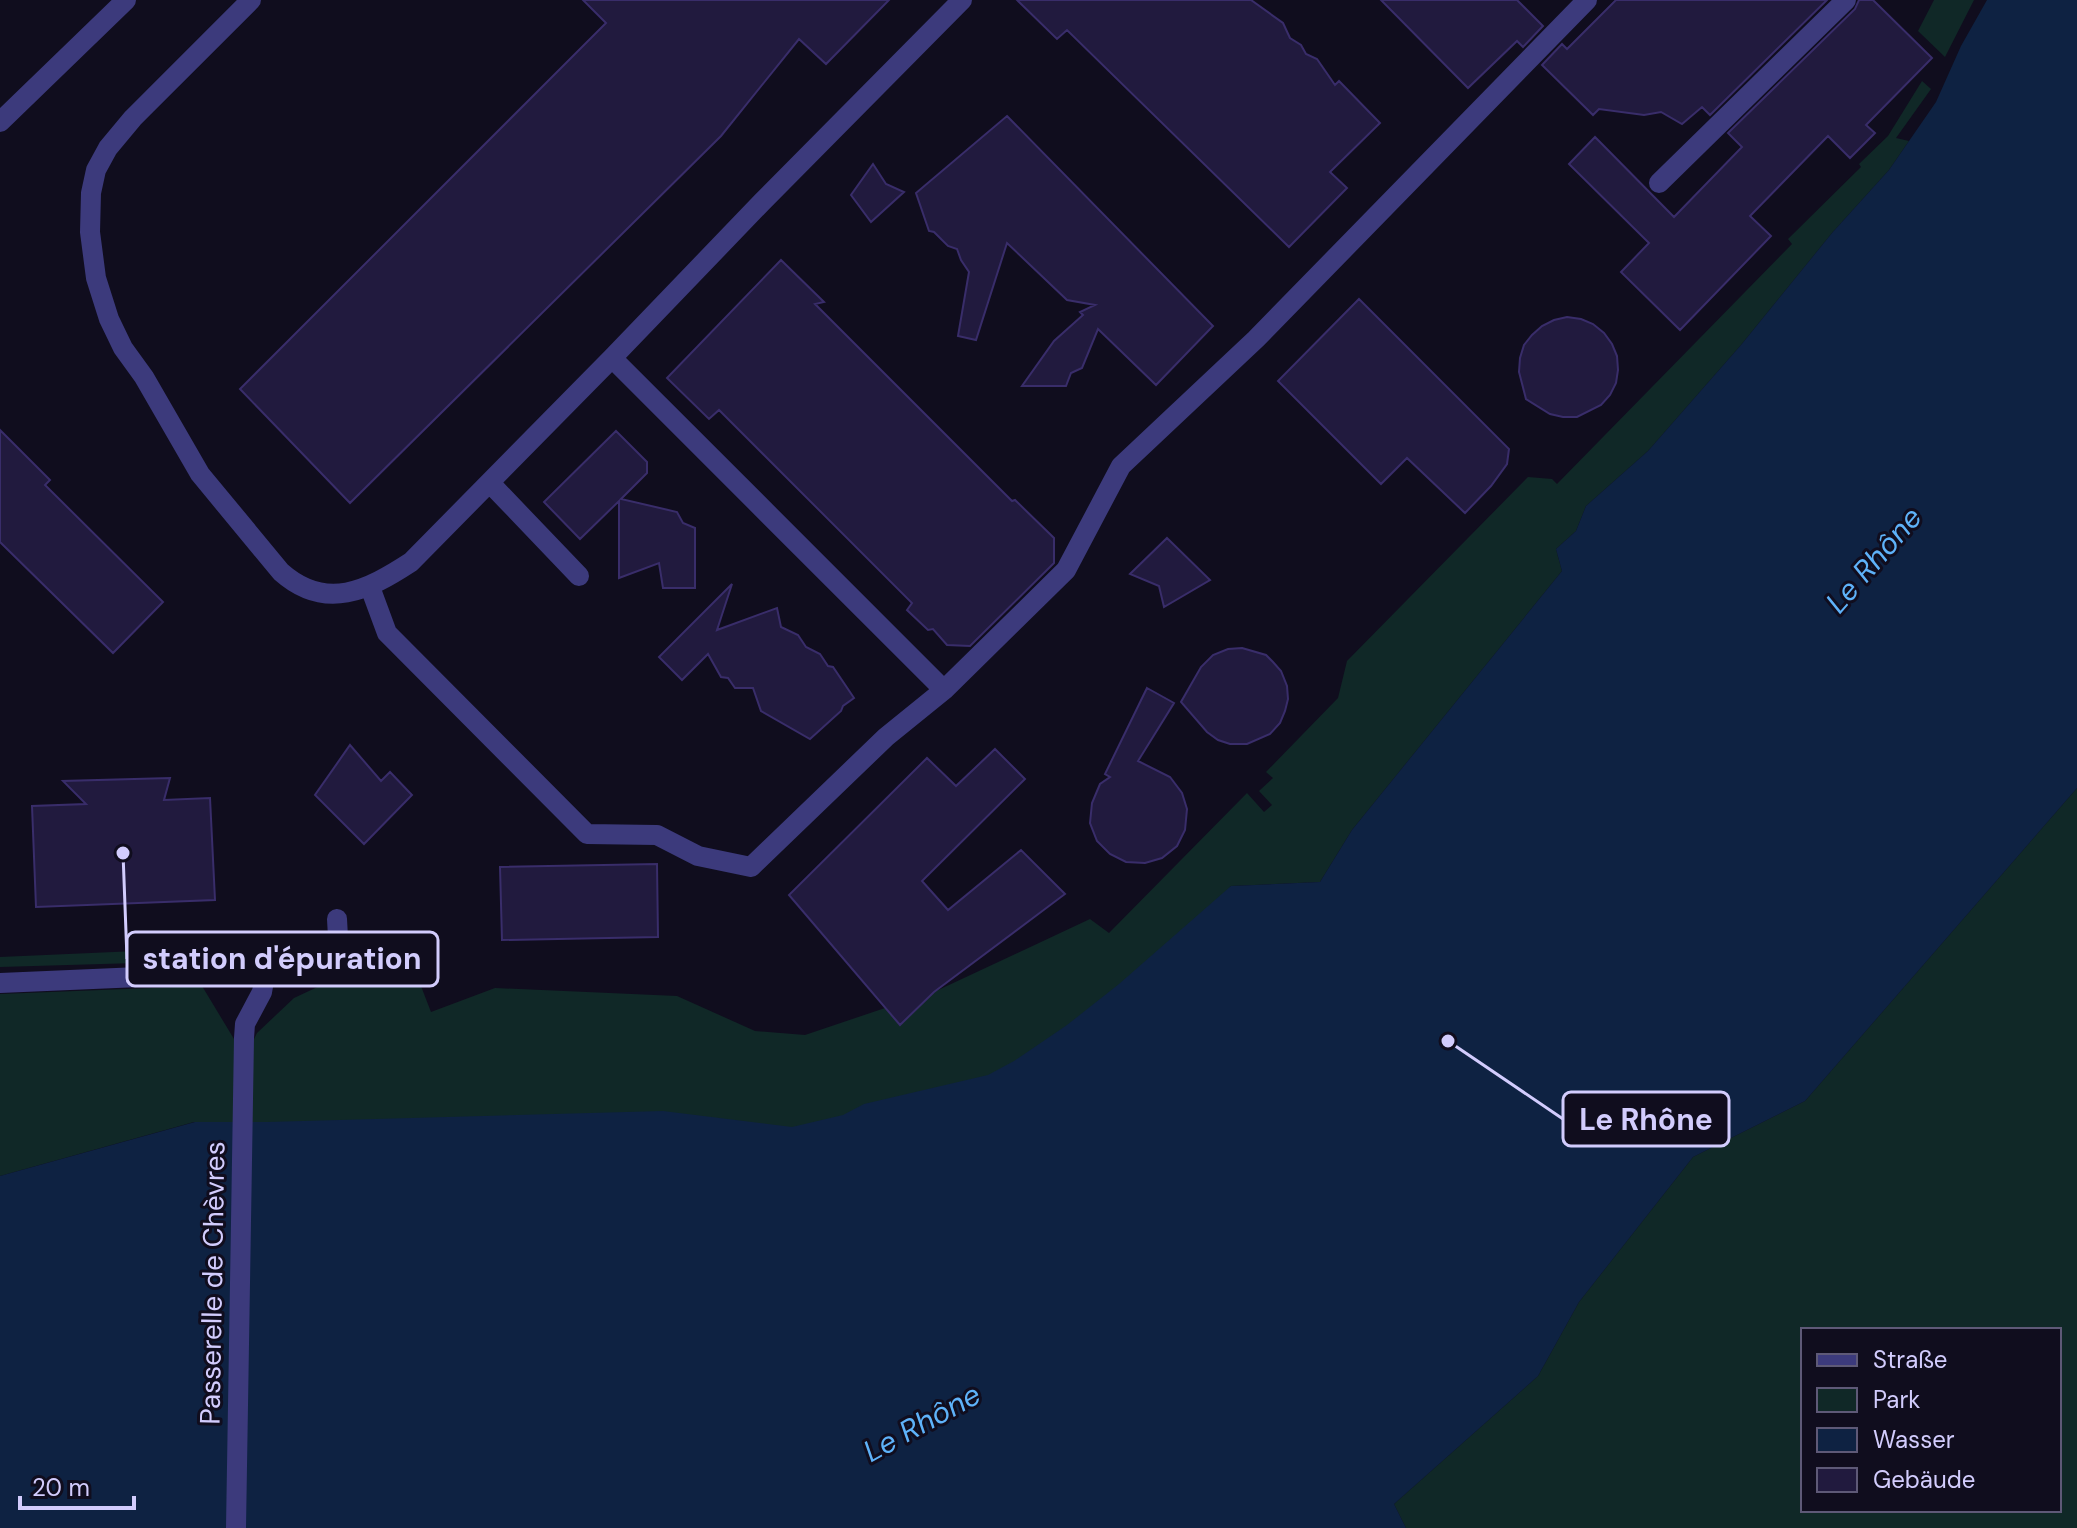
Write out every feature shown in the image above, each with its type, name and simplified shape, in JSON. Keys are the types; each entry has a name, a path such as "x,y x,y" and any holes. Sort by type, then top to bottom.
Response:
{"street":[{"path":"0,122 126,0"},
{"path":"251,0 133,118 108,148 96,170 91,193 90,232 96,278 109,319 123,348 144,377 200,474 281,572 309,590 326,594 343,594 370,587 411,562 962,0"},
{"path":"370,587 387,633 587,834 657,835 698,856 751,867 886,737 944,690 1066,570 1121,466 1256,339 1587,0"},
{"path":"1659,183 1846,0"},
{"path":"612,358 944,690"},
{"path":"490,483 579,576"},
{"path":"0,983 265,974 300,969 338,937 337,919"},
{"name":"Passerelle de Chèvres","path":"236,1528 244,1031 262,992 265,974"}],"green space":[{"path":"1934,0 1974,0 1945,57 1918,31"},
{"path":"1922,81 1931,89 1896,138 1909,141 1889,170 1648,451 1586,506 1576,531 1556,549 1562,571 1352,830 1320,882 1231,886 1131,1006 824,1164 194,1122 0,1176 0,994 202,986 234,1039 254,1039 294,998 326,983 348,952 402,937 431,1012 495,988 677,996 755,1031 805,1035 885,1008 900,1025 934,992 1090,919 1109,933 1247,793 1264,812 1272,805 1259,791 1273,778 1266,772 1338,698 1347,661 1528,477 1552,479 1557,484 1792,244 1788,239 1888,136"},
{"path":"2077,788 2077,1528 1406,1528 1394,1504 1538,1376 1579,1302 1693,1157 1805,1101"},
{"path":"276,945 274,959 0,967 0,957"}],"water":[{"path":"1987,0 2077,0 2077,788 1805,1101 1693,1157 1579,1302 1538,1376 1394,1504 1406,1528 0,1528 0,1176 195,1122 663,1111 792,1127 843,1115 864,1104 988,1075 1067,1025 1231,886 1320,882 1352,830 1562,571 1556,549 1576,531 1586,506 1648,451 1889,170 1936,102 1961,46"}],"building":[{"path":"583,0 889,0 826,64 799,39 721,136 350,503 240,389 606,23"},
{"path":"1017,0 1251,0 1283,23 1290,38 1301,45 1306,54 1317,59 1335,85 1339,81 1380,123 1330,172 1347,188 1289,247 1067,30 1057,39"},
{"path":"1381,0 1517,0 1543,26 1523,47 1517,41 1468,88"},
{"path":"1616,0 1827,0 1710,115 1702,107 1682,124 1661,112 1644,115 1599,109 1593,115 1542,65 1562,44 1567,49"},
{"path":"1859,0 1873,0 1932,58 1866,125 1875,133 1850,158 1828,136 1750,216 1771,236 1680,330 1621,272 1649,243 1569,164 1595,137 1674,217 1742,147 1728,133 1855,9"},
{"path":"1007,116 1213,326 1156,385 1098,329 1082,368 1071,373 1066,386 1022,386 1054,341 1083,315 1080,312 1095,305 1067,300 1007,243 976,340 958,336 969,272 957,249 929,231 916,193"},
{"path":"873,164 886,184 904,192 871,222 851,195"},
{"path":"781,260 824,302 815,304 1012,501 1015,500 1054,538 1054,563 970,646 947,645 933,629 928,630 907,610 912,603 719,410 709,419 667,378"},
{"path":"1359,299 1509,449 1507,464 1465,513 1407,458 1381,484 1278,381"},
{"path":"1567,317 1593,324 1604,333 1617,356 1616,383 1610,395 1601,405 1577,417 1550,414 1526,399 1519,372 1524,345 1532,335 1542,326"},
{"path":"0,430 50,480 45,485 163,602 113,653 0,542"},
{"path":"616,431 647,462 647,473 621,499 677,512 683,523 695,528 695,588 663,588 659,563 619,578 619,501 580,539 544,502"},
{"path":"1167,538 1210,580 1164,607 1159,586 1130,574"},
{"path":"732,584 717,630 777,608 781,627 798,635 806,647 820,654 854,698 810,739 761,711 753,688 735,688 728,678 721,677 708,654 682,680 659,657"},
{"path":"1242,648 1266,655 1273,662 1281,671 1288,699 1280,723 1270,734 1247,744 1230,744 1207,732 1181,702 1201,667 1213,655"},
{"path":"1147,688 1174,703 1138,761 1170,777 1182,793 1187,809 1185,830 1177,846 1162,858 1145,863 1126,862 1110,854 1097,841 1090,823 1092,803 1100,784 1110,777 1105,774"},
{"path":"350,745 381,781 390,772 412,795 364,844 315,795"},
{"path":"995,749 1025,779 922,881 948,910 1021,850 1065,894 934,992 900,1025 789,895 927,758 956,786"},
{"path":"170,778 164,800 210,798 215,900 36,907 32,806 86,804 63,781"},
{"path":"657,864 658,937 502,940 500,867"}],"place":[{"name":"station d'épuration","path":"123,853"},
{"name":"Le Rhône","path":"1448,1041"}]}
